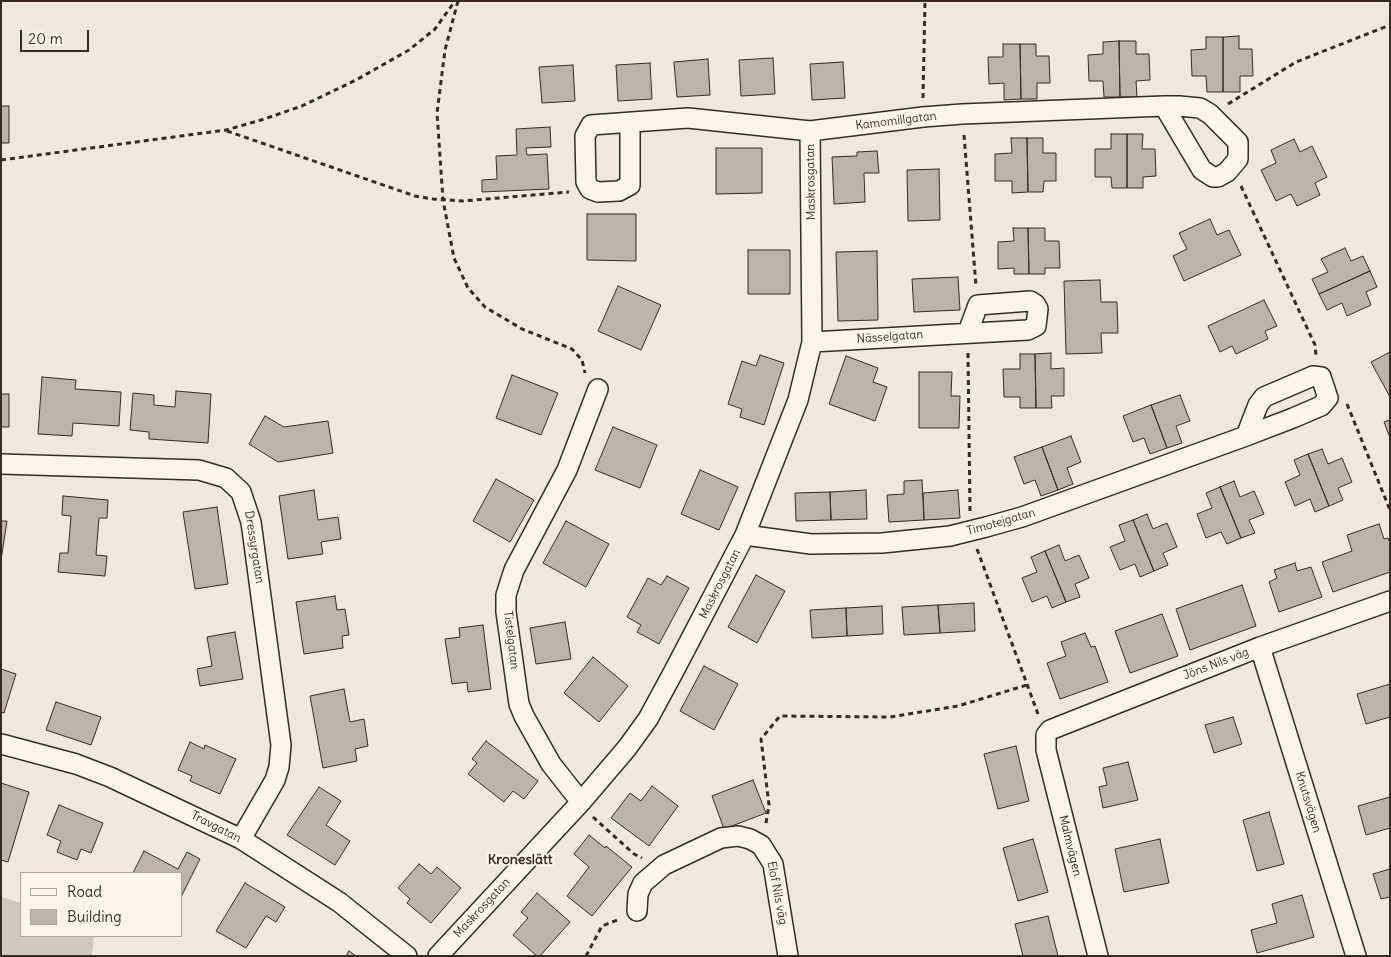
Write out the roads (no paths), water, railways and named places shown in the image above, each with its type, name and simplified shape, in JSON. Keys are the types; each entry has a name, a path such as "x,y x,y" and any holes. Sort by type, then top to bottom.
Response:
{"street":[{"name":"Kamomillgatan","path":"630,123 630,185 619,191 598,192 590,190 586,182 586,131 595,124 688,118 810,132 923,117 962,114 1164,106 1200,108 1210,114 1238,142 1239,154 1233,166 1218,177 1213,177 1202,170 1164,106"},
{"name":"Maskrosgatan","path":"438,956 581,802 628,748 648,719 745,535 798,400 812,342 810,132"},
{"name":"Nässelgatan","path":"812,342 1028,330 1036,326 1038,309 1033,302 978,305 968,332"},
{"name":"Timotejgatan","path":"745,535 811,544 882,543 950,536 1022,517 1246,436 1321,406 1328,398 1322,380 1318,376 1264,397 1258,405 1246,436"},
{"name":"Tistelgatan","path":"581,802 551,764 524,716 518,694 506,612 506,595 514,570 567,470 598,389"},
{"name":"Dressyrgatan","path":"1,464 199,470 226,478 241,492 251,522 276,692 281,750 275,780 241,839"},
{"name":"Jöns Nils väg","path":"1046,735 1057,725 1260,647 1390,601"},
{"name":"Knutsvägen","path":"1260,647 1356,956"},
{"name":"Malmvägen","path":"1046,735 1046,750 1098,956"},
{"name":"Travgatan","path":"1,744 76,764 110,777 241,839 339,902 407,956"},
{"name":"Elof Nils väg","path":"637,912 638,894 643,884 664,865 721,838 738,836 750,839 761,845 773,864 788,956"}],"district":[{"name":"Kroneslätt","path":"520,860"}]}
